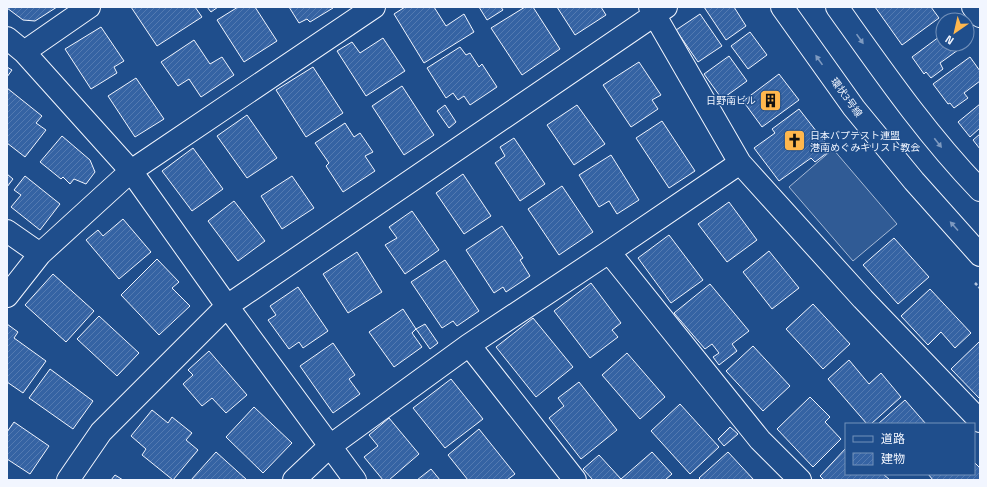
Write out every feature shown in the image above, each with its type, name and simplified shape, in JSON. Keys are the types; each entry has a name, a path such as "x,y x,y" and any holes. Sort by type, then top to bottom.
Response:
{"street":[{"path":"24,52 89,7"},
{"path":"7,296 40,254 131,171 374,7"},
{"name":"環状3号線","path":"782,7 854,108 914,181 980,255"},
{"path":"837,7 891,82 953,161 980,190"},
{"path":"973,7 980,16"},
{"path":"68,480 101,432 227,306 657,10 740,163 863,299 980,421"},
{"path":"7,38 24,52 131,171 227,306 355,480"},
{"path":"294,480 330,446 468,345 740,163"},
{"path":"7,231 40,254"},
{"path":"609,252 760,440 800,480"},
{"path":"468,345 575,480"}],"shaded area":[{"path":"833,149 897,224 853,261 789,187"}],"building":[{"path":"7,7 57,7 35,21 23,20"},
{"path":"131,7 195,7 202,17 157,46"},
{"path":"207,7 218,7 211,12"},
{"path":"238,7 255,7 277,41 244,62 217,20"},
{"path":"289,7 333,8 310,22 307,19 299,23"},
{"path":"405,7 434,7 446,26 464,14 474,32 424,63 394,14"},
{"path":"479,7 501,7 503,10 487,20"},
{"path":"525,7 533,7 560,49 522,75 491,28"},
{"path":"557,7 601,7 606,15 575,35"},
{"path":"704,7 734,7 746,26 726,40"},
{"path":"875,7 931,7 935,12 935,21 902,45"},
{"path":"700,14 722,46 698,62 676,30"},
{"path":"101,27 124,61 114,67 117,73 91,89 65,49"},
{"path":"750,32 767,55 748,69 731,46"},
{"path":"383,38 405,71 366,96 337,51 352,42 360,53"},
{"path":"194,40 210,64 222,57 234,75 201,97 189,79 178,86 161,62"},
{"path":"935,40 935,52 955,52 940,63 943,69 931,78 926,72 924,74 912,57"},
{"path":"460,47 466,55 470,53 479,67 482,64 497,87 470,105 464,96 458,100 453,93 446,98 427,68"},
{"path":"729,56 747,81 722,99 704,74"},
{"path":"970,57 980,71 980,81 964,93 968,98 954,108 950,103 948,104 933,84"},
{"path":"639,62 661,95 652,100 658,109 631,127 603,85"},
{"path":"7,67 12,70 7,77"},
{"path":"313,67 343,113 306,137 276,90"},
{"name":"日野南ビル","path":"779,74 799,100 762,127 743,101"},
{"path":"136,78 164,119 135,137 108,96"},
{"path":"402,86 434,135 404,155 372,106"},
{"path":"7,88 42,116 36,123 46,130 25,157 7,143"},
{"path":"980,104 980,128 970,137 958,122"},
{"path":"445,105 456,122 449,128 437,111"},
{"path":"577,105 605,144 574,165 547,125"},
{"name":"日本バプテスト連盟 港南めぐみキリスト教会","path":"799,109 831,150 815,162 811,158 779,181 754,148 775,133 772,129"},
{"path":"247,115 277,158 247,178 217,136"},
{"path":"662,121 695,171 669,188 636,138"},
{"path":"345,123 354,137 360,133 373,152 365,156 375,171 343,192 326,166 329,163 315,143"},
{"path":"980,134 980,149 973,140"},
{"path":"62,136 90,160 95,172 86,184 74,179 70,184 63,177 61,179 40,162"},
{"path":"514,138 545,184 520,201 495,163 505,156 500,147"},
{"path":"193,148 223,189 192,211 162,171"},
{"path":"611,155 639,200 617,214 609,201 599,207 579,175"},
{"path":"7,174 13,179 7,187"},
{"path":"463,174 491,216 464,234 436,193"},
{"path":"25,176 60,204 40,230 11,207 21,195 14,190"},
{"path":"292,176 314,208 282,229 261,196"},
{"path":"562,186 593,232 559,255 528,209"},
{"path":"234,201 265,241 238,261 208,221"},
{"path":"729,202 757,240 727,262 698,224"},
{"path":"412,211 439,250 405,274 385,245 397,238 389,227"},
{"path":"123,219 151,252 119,279 86,240 98,230 103,236"},
{"path":"502,226 523,258 520,260 530,276 506,292 503,287 494,293 466,250"},
{"path":"669,235 703,280 671,303 638,258"},
{"path":"894,238 929,277 898,304 863,265"},
{"path":"769,251 799,288 772,309 743,272"},
{"path":"357,252 382,292 348,313 323,274"},
{"path":"157,259 179,282 172,288 190,306 159,335 121,295"},
{"path":"445,260 479,311 457,326 453,321 442,328 411,282"},
{"path":"53,274 94,311 66,342 25,305"},
{"path":"591,283 621,323 612,330 618,337 590,358 554,311"},
{"path":"710,284 749,331 732,344 737,351 719,365 713,357 719,353 712,344 705,349 674,313"},
{"path":"298,287 328,331 303,348 299,342 289,349 268,320 276,315 270,306"},
{"path":"930,289 971,333 955,348 941,332 928,345 901,316"},
{"path":"813,304 850,344 823,369 786,329"},
{"path":"403,309 416,329 412,333 422,347 394,367 369,332"},
{"path":"99,316 139,353 117,376 77,339"},
{"path":"533,318 573,367 536,397 496,347"},
{"path":"7,324 18,332 14,338 46,361 23,393 7,382"},
{"path":"425,324 438,343 430,349 416,329"},
{"path":"979,342 980,343 980,399 951,369"},
{"path":"333,343 355,375 349,379 360,394 333,413 300,366"},
{"path":"753,346 790,386 763,411 726,371"},
{"path":"209,351 247,395 226,413 212,398 202,406 183,384 193,375 188,370"},
{"path":"627,353 665,397 640,419 602,375"},
{"path":"849,360 869,384 881,373 901,397 872,423 866,423 828,379"},
{"path":"50,369 93,401 73,429 29,398"},
{"path":"451,379 483,419 445,448 413,408"},
{"path":"579,382 617,430 581,459 549,418 564,406 558,398"},
{"path":"810,397 830,417 825,422 841,439 813,467 777,429"},
{"path":"905,400 925,423 879,423"},
{"path":"680,404 719,447 690,474 651,431"},
{"path":"254,407 292,443 263,473 226,437"},
{"path":"152,410 168,423 172,417 192,433 186,440 198,450 173,480 142,455 146,449 131,436"},
{"path":"389,418 419,454 389,480 383,480 364,457 378,446 369,435"},
{"path":"14,422 49,446 30,474 7,459 7,432"},
{"path":"730,427 738,434 724,446 718,439"},
{"path":"479,429 515,474 507,480 468,480 448,455"},
{"path":"845,449 845,475 884,475 890,480 824,480 820,476"},
{"path":"216,452 247,480 191,480"},
{"path":"652,452 672,474 665,480 593,480 583,469 599,455 621,479"},
{"path":"728,452 754,480 701,480 699,478"},
{"path":"975,463 980,468 980,480 933,480 929,475 975,475"},
{"path":"431,469 440,480 417,480"},
{"path":"115,475 123,480 111,480"}],"place":[{"name":"日野南ビル","path":"771,100"},
{"name":"日本バプテスト連盟 港南めぐみキリスト教会","path":"794,141"}]}
